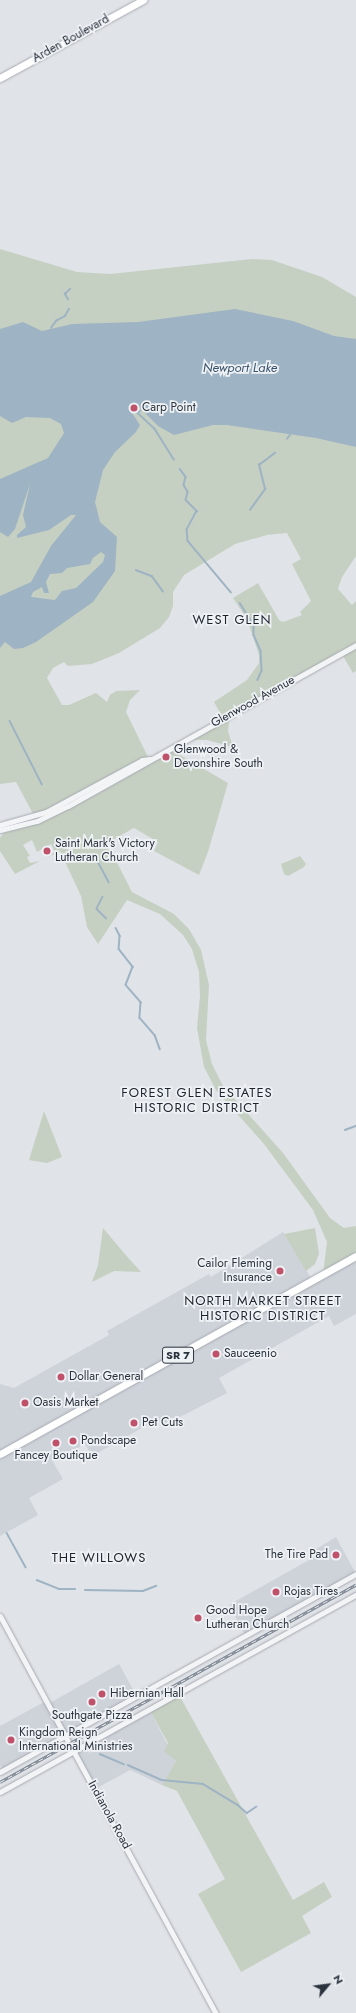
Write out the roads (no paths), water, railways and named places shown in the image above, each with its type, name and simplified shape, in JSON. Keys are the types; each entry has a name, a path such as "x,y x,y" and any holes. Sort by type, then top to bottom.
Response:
{"main road":[{"name":"Arden Boulevard","path":"0,78 143,0"},
{"name":"SR 7","path":"0,1454 356,1256"}],"street":[{"name":"Glenwood Avenue","path":"0,830 47,814 356,645"},
{"name":"Glenwood Avenue","path":"0,825 47,814"},
{"path":"0,1772 356,1574"},
{"path":"0,1792 356,1594"},
{"name":"Indianola Road","path":"0,1616 216,2013"}],"water":[{"name":"Newport Lake","path":"235,309 293,321 334,336 356,339 356,447 316,438 227,425 213,425 174,435 158,426 137,405 132,405 131,407 135,409 130,410 140,425 136,432 115,452 103,470 95,502 100,522 117,537 115,571 93,602 36,642 23,648 14,649 5,642 0,648 0,596 31,582 51,546 76,515 71,515 49,530 17,538 17,535 26,527 23,515 30,484 15,529 8,537 0,532 0,479 48,458 64,433 61,424 50,418 26,417 12,423 0,416 0,329 23,322 42,331 72,324 138,322","holes":["101,552 105,555 103,562 76,588 62,591 55,600 31,597 33,592 42,587 44,593 49,593 46,582 50,574 62,573 67,568 90,564 93,558"]}],"waterway":[{"path":"68,300 65,294 70,289"},
{"path":"51,328 56,321 65,316 69,309"},
{"path":"141,411 138,413 155,429 174,460"},
{"path":"287,439 290,435"},
{"path":"250,510 265,489 259,465 275,453"},
{"path":"180,469 186,477 184,485 188,492 186,500 197,511 187,530 188,541 231,592"},
{"path":"136,570 152,576 163,591"},
{"path":"240,603 254,625 254,635 261,651 262,671 258,680"},
{"path":"10,721 42,784"},
{"path":"94,854 109,882"},
{"path":"103,897 97,909 106,918"},
{"path":"116,928 120,936 119,949 133,967 126,985 141,1002 140,1018 155,1035 160,1049"},
{"path":"345,1130 356,1126"},
{"path":"7,1533 26,1567"},
{"path":"37,1580 59,1589 75,1589"},
{"path":"85,1590 143,1591 156,1586"},
{"path":"100,1754 124,1764"},
{"path":"128,1765 162,1780 203,1784 238,1805 247,1813 256,1807"}],"railway":[{"path":"0,1782 356,1585"}],"place":[{"name":"Carp Point","path":"134,408"},
{"name":"Glenwood & Devonshire South","path":"166,757"},
{"name":"Saint Mark's Victory Lutheran Church","path":"47,851"},
{"name":"Cailor Fleming Insurance","path":"280,1271"},
{"name":"Sauceenio","path":"216,1354"},
{"name":"Dollar General","path":"61,1377"},
{"name":"Oasis Market","path":"25,1403"},
{"name":"Pet Cuts","path":"134,1423"},
{"name":"Pondscape","path":"73,1441"},
{"name":"Fancey Boutique","path":"56,1443"},
{"name":"The Tire Pad","path":"336,1555"},
{"name":"Rojas Tires","path":"276,1592"},
{"name":"Good Hope Lutheran Church","path":"198,1618"},
{"name":"Hibernian Hall","path":"102,1694"},
{"name":"Southgate Pizza","path":"92,1702"},
{"name":"Kingdom Reign International Ministries","path":"11,1740"}],"district":[{"name":"WEST GLEN","path":"232,620"},
{"name":"FOREST GLEN ESTATES HISTORIC DISTRICT","path":"197,1102"},
{"name":"NORTH MARKET STREET HISTORIC DISTRICT","path":"263,1310"},
{"name":"THE WILLOWS","path":"99,1558"}]}
